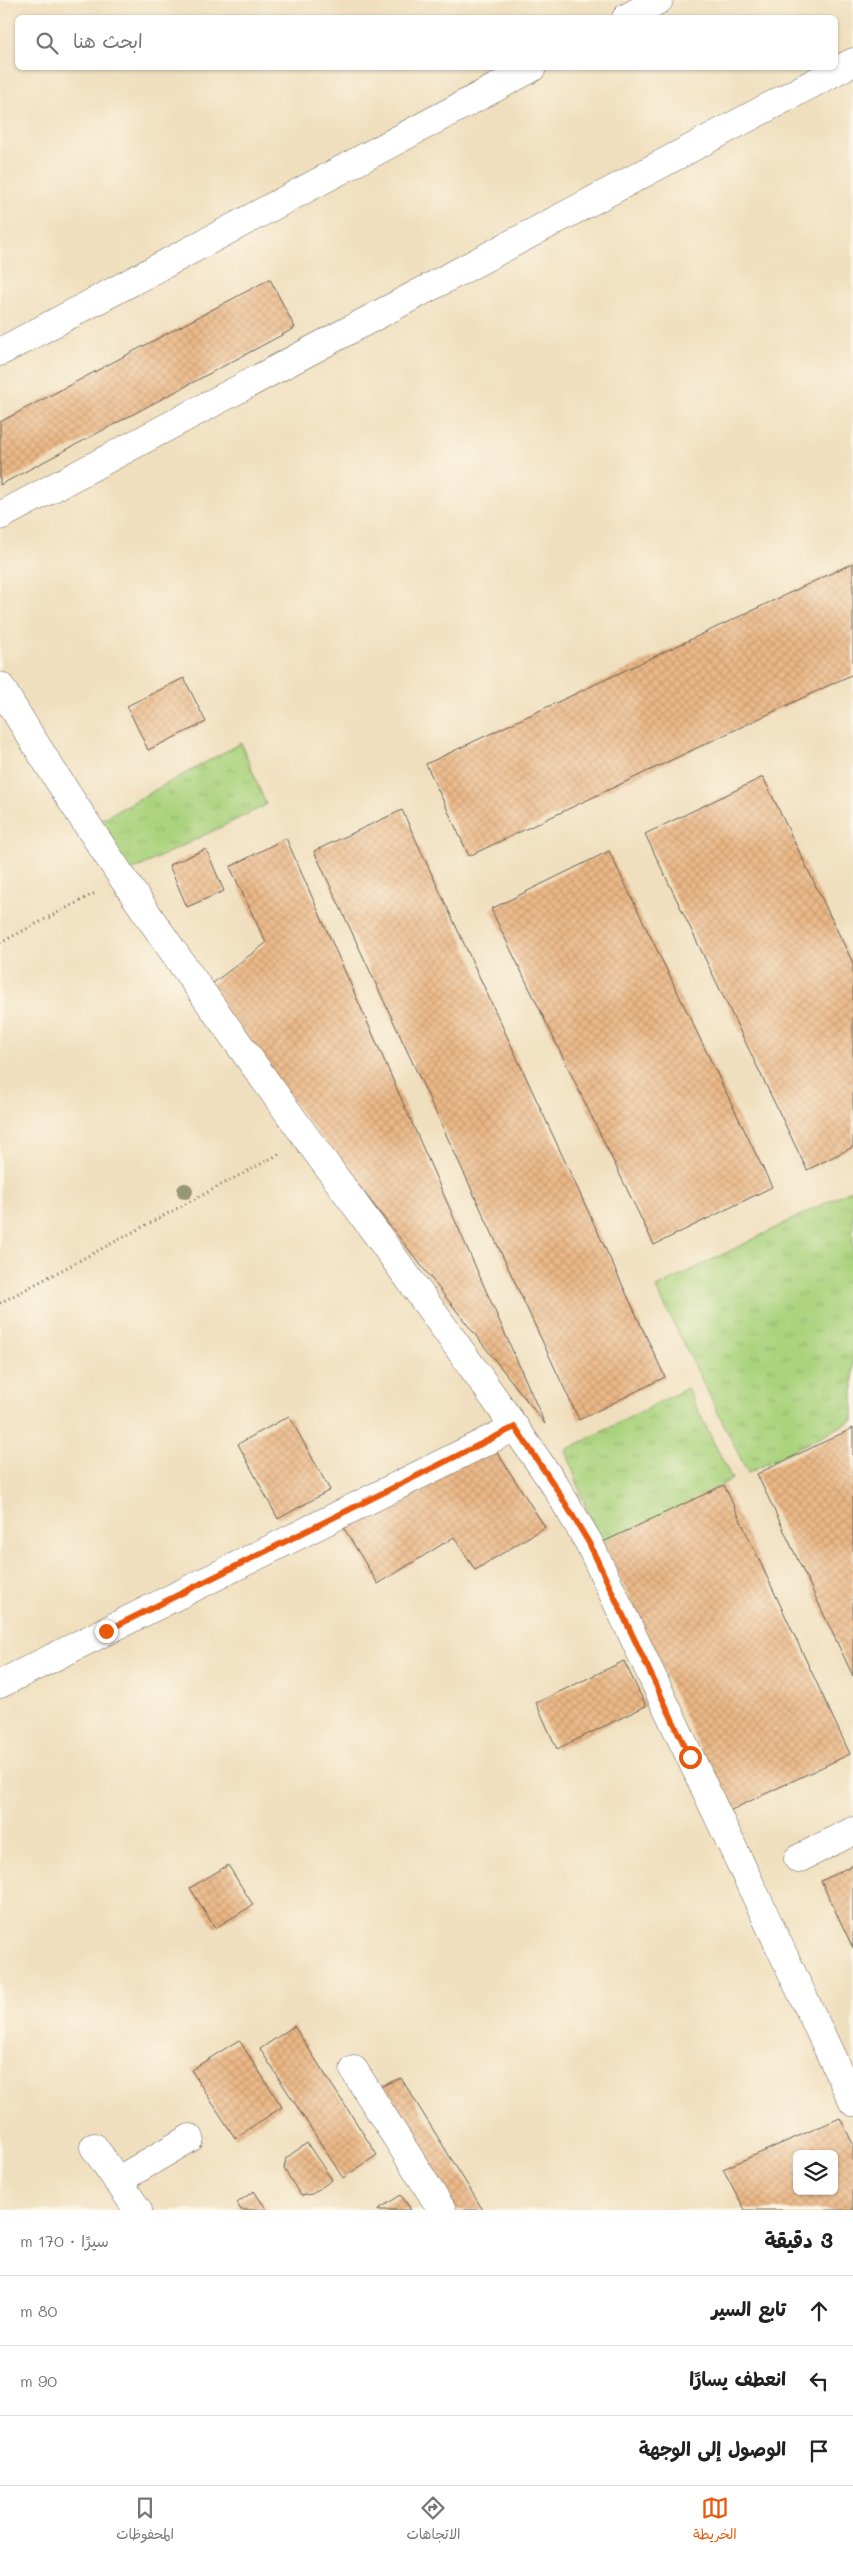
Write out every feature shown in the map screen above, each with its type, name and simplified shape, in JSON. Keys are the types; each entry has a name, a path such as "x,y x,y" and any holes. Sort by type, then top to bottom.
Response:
{"street":[{"path":"632,15 659,0"},
{"path":"0,516 853,62"},
{"path":"0,352 528,70"},
{"path":"0,686 37,748 122,878 515,1427 556,1488 589,1543 853,2102"},
{"path":"0,1684 515,1427"},
{"path":"798,1859 853,1831"},
{"path":"354,2070 442,2210"},
{"path":"117,2181 190,2138"},
{"path":"94,2147 138,2210"}],"path":[{"path":"0,943 122,878"},
{"path":"0,1303 308,1139"}],"green space":[{"path":"241,743 266,805 129,872 93,824"},
{"path":"853,1189 853,1420 748,1473 656,1288"},
{"path":"687,1388 732,1479 601,1551 566,1450"}],"building":[{"path":"270,279 295,328 0,485 0,422"},
{"path":"853,563 853,674 469,856 426,764"},
{"path":"184,678 206,722 148,750 127,706"},
{"path":"763,777 853,963 853,1147 807,1170 645,834"},
{"path":"402,810 665,1377 579,1420 314,851"},
{"path":"286,838 545,1424 205,989 266,943 230,867"},
{"path":"206,849 224,891 187,907 169,865"},
{"path":"609,851 772,1187 654,1245 491,909"},
{"path":"289,1416 330,1490 278,1519 238,1444"},
{"path":"853,1428 853,1676 757,1474"},
{"path":"491,1443 545,1527 475,1570 454,1537 378,1584 340,1522"},
{"path":"724,1485 850,1754 729,1811 603,1542"},
{"path":"624,1661 646,1706 557,1749 536,1703"},
{"path":"228,1865 253,1905 215,1928 190,1888"},
{"path":"853,1865 853,1948 821,1881"},
{"path":"294,2026 377,2155 343,2178 260,2049"},
{"path":"239,2040 282,2107 235,2138 191,2070"},
{"path":"401,2078 483,2210 448,2210 372,2090"},
{"path":"840,2118 853,2144 853,2210 745,2210 723,2169"},
{"path":"307,2143 332,2180 312,2194 301,2196 284,2169 286,2158"},
{"path":"254,2191 267,2210 241,2210 237,2203"},
{"path":"401,2195 411,2210 377,2210"}],"route":[{"path":"106,1631 515,1427 556,1488 589,1543 690,1757"}]}
